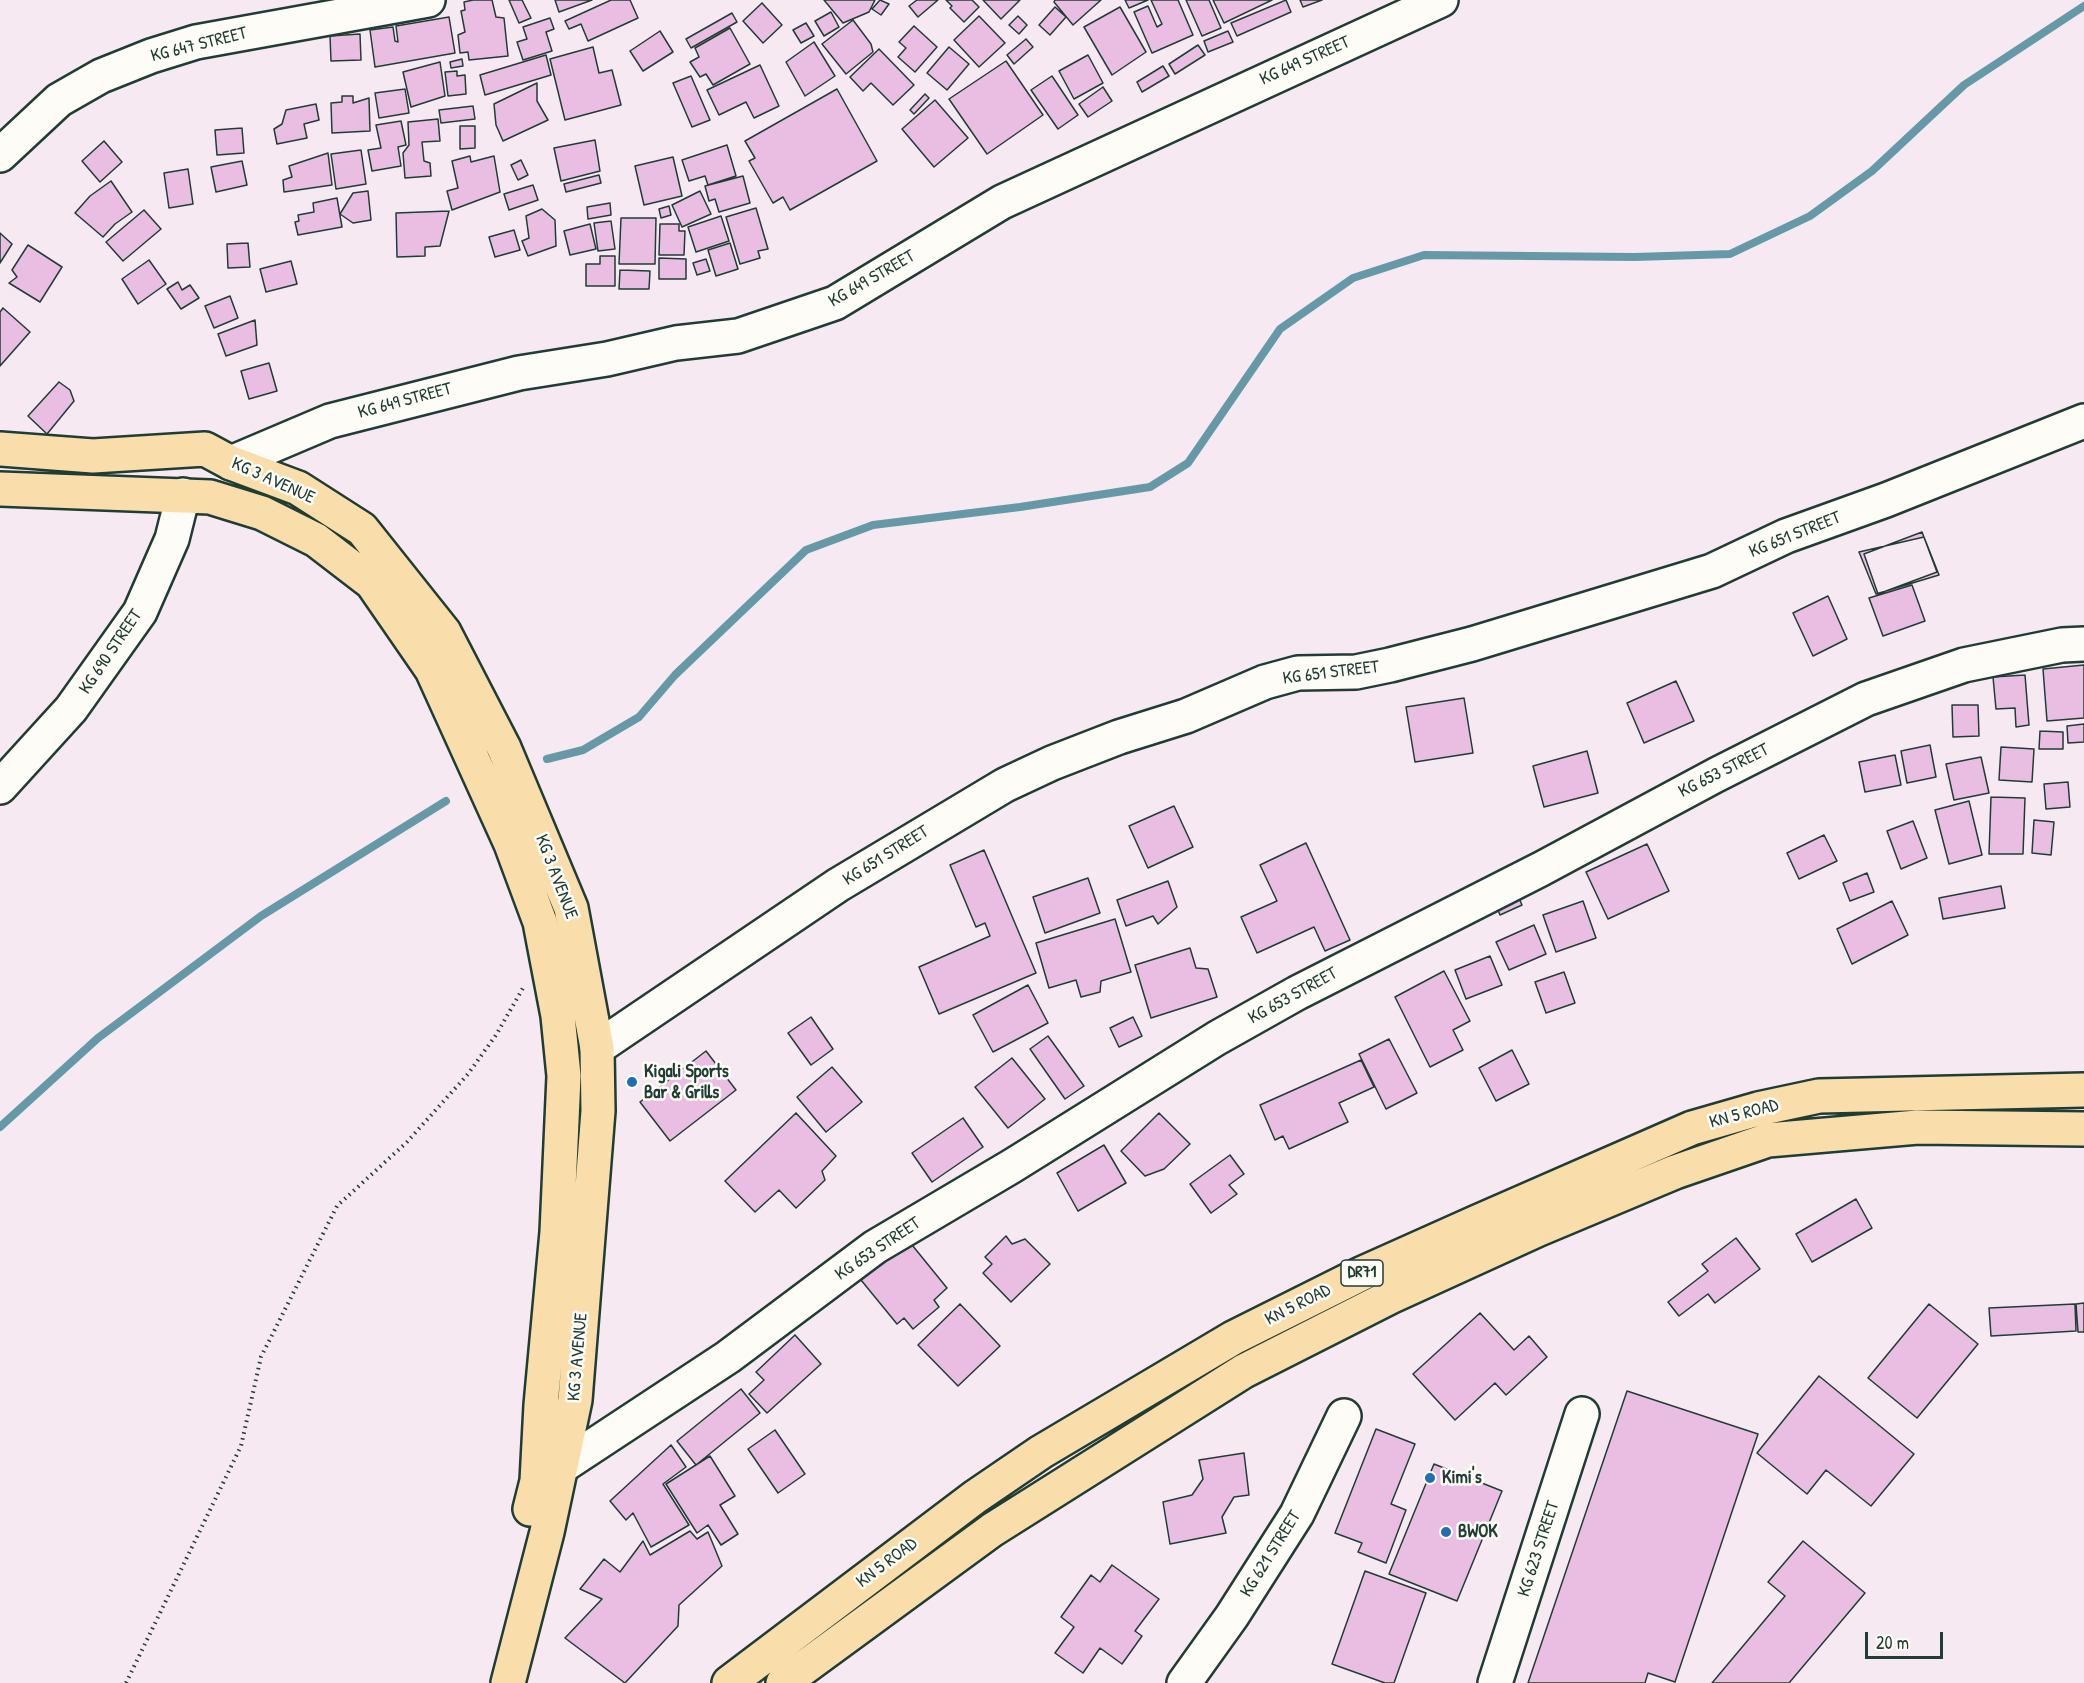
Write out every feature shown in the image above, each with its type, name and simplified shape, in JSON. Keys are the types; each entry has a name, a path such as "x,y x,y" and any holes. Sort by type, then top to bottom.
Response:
{"main road":[{"name":"KG 3 AVENUE","path":"0,449 93,456 205,449 231,463 298,488 363,529 444,632 504,748 572,908 597,1048 598,1111 575,1400 547,1532 508,1683"},
{"name":"KG 3 AVENUE","path":"0,489 210,497 262,513 316,540 372,584 432,670 511,844 540,922 551,969 564,1076 557,1232 541,1405 537,1481 488,1683"},
{"name":"KN 5 ROAD","path":"729,1683 975,1497 1041,1452 1233,1338 1363,1272 1487,1217 1692,1128 1778,1104 1819,1096 2084,1090"},
{"name":"KN 5 ROAD","path":"783,1683 992,1530 1244,1371 1390,1297 1539,1229 1675,1172 1768,1140 1918,1127 2084,1129"}],"street":[{"name":"KG 647 STREET","path":"0,155 59,100 101,76 151,56 196,42 428,0"},
{"name":"KG 649 STREET","path":"231,463 330,421 519,373 676,343 738,336 835,303 1002,202 1441,0"},
{"name":"KG 651 STREET","path":"597,1048 838,885 1005,785 1052,763 1119,736 1186,716 1265,682 1298,673 1356,672 1390,665 1472,644 1712,571 1786,536 1886,500 2084,421"},
{"name":"KG 690 STREET","path":"0,787 71,709 140,612 172,539 183,495"},
{"name":"KG 653 STREET","path":"561,1467 728,1357 875,1247 1012,1166 1217,1038 1297,993 1541,869 1716,775 1866,699 1965,665 2062,645 2084,644"},
{"name":"KG 623 STREET","path":"1495,1683 1582,1414"},
{"name":"KG 621 STREET","path":"1184,1683 1232,1617 1297,1514 1344,1416"}],"path":[{"path":"126,1683 241,1446 261,1357 337,1206 407,1142 468,1074 496,1035 521,990 551,969"}],"building":[{"path":"492,0 496,17 504,18 508,56 469,60 468,52 460,53 458,35 465,32 461,11 465,10 464,2"},
{"path":"509,0 522,0 531,18 519,23"},
{"path":"555,0 592,0 559,12"},
{"path":"611,0 630,0 638,18 588,41 581,24 569,29 565,21"},
{"path":"824,0 875,0 869,12 843,23"},
{"path":"880,0 889,4 881,15 872,9"},
{"path":"917,0 938,0 918,17 909,6"},
{"path":"946,0 972,0 979,7 964,22 950,8 952,6"},
{"path":"983,0 1020,0 1001,19"},
{"path":"1055,0 1101,0 1073,25 1054,2"},
{"path":"1125,0 1148,0 1129,8"},
{"path":"1151,0 1178,0 1193,35 1152,53 1134,12 1148,6 1157,27 1162,24"},
{"path":"1186,0 1209,0 1221,28 1202,36"},
{"path":"1213,0 1272,0 1224,23"},
{"path":"1286,0 1291,12 1237,36 1231,23"},
{"path":"1300,0 1322,0 1303,7"},
{"path":"762,3 782,25 763,43 743,21"},
{"path":"1055,7 1066,17 1050,35 1039,25"},
{"path":"1120,7 1146,52 1112,75 1084,27"},
{"path":"831,12 839,27 824,36 815,21"},
{"path":"732,13 737,22 691,48 686,39"},
{"path":"979,16 1005,43 979,67 954,40"},
{"path":"1018,16 1027,25 1019,34 1009,25"},
{"path":"449,17 455,53 375,67 370,30 393,27 395,41 398,42 396,26"},
{"path":"550,18 554,29 546,32 552,51 523,60 517,42 527,39 523,27"},
{"path":"853,20 871,44 873,52 846,74 822,44"},
{"path":"806,23 814,36 801,43 793,30"},
{"path":"914,26 937,47 915,72 898,57 906,48 899,42"},
{"path":"730,28 750,64 713,85 706,74 700,77 690,62 699,57 695,48"},
{"path":"660,31 673,52 643,71 630,51"},
{"path":"1228,31 1233,42 1208,52 1204,41"},
{"path":"360,34 361,60 331,61 330,36"},
{"path":"1026,39 1033,47 1014,64 1007,55"},
{"path":"814,42 835,76 805,96 786,62"},
{"path":"1198,45 1205,55 1175,74 1169,64"},
{"path":"593,47 599,73 612,70 621,105 565,120 550,59"},
{"path":"949,47 969,64 947,90 927,73"},
{"path":"879,49 914,85 893,105 871,83 863,91 850,77"},
{"path":"546,55 551,75 485,95 480,75"},
{"path":"1088,55 1103,83 1074,99 1059,71"},
{"path":"462,59 463,66 451,68 450,62"},
{"path":"1006,61 1043,115 987,154 949,99"},
{"path":"440,62 445,96 411,107 403,72"},
{"path":"760,65 779,106 754,118 746,102 719,115 707,90"},
{"path":"1163,66 1169,76 1142,92 1137,82"},
{"path":"457,71 457,76 465,75 466,94 448,96 445,72"},
{"path":"691,76 710,120 692,127 673,83"},
{"path":"1052,76 1078,115 1058,129 1031,90"},
{"path":"537,83 537,101 548,120 503,141 496,125 494,104"},
{"path":"1103,87 1112,101 1088,117 1079,104"},
{"path":"405,89 409,113 379,118 375,93"},
{"path":"837,89 877,161 790,210 783,197 773,203 749,161 755,158 745,141"},
{"path":"925,94 929,98 914,114 910,110"},
{"path":"342,96 353,96 353,103 369,98 370,131 332,133 331,103 342,102"},
{"path":"935,100 968,138 934,167 902,129"},
{"path":"316,104 319,120 304,124 307,138 277,144 274,129 282,124 286,110"},
{"path":"473,106 475,119 441,123 439,110"},
{"path":"438,119 440,141 422,142 424,161 430,163 431,176 405,178 403,153 409,145 408,122"},
{"path":"401,121 406,145 398,147 401,166 372,171 368,150 381,148 376,125"},
{"path":"460,126 475,126 475,148 460,149"},
{"path":"242,128 244,153 217,155 215,130"},
{"path":"595,140 600,171 561,181 554,148"},
{"path":"104,141 122,162 100,182 82,161"},
{"path":"727,145 736,176 708,185 705,176 689,181 682,160"},
{"path":"361,150 366,184 336,189 331,154"},
{"path":"328,153 332,185 284,192 283,180 292,177 289,166"},
{"path":"470,156 471,162 494,156 500,192 452,210 447,191 458,188 452,161"},
{"path":"673,157 682,196 644,205 635,166"},
{"path":"521,160 528,175 518,180 511,165"},
{"path":"242,161 247,185 216,192 211,167"},
{"path":"188,169 193,204 169,208 164,173"},
{"path":"599,175 601,183 566,192 564,184"},
{"path":"743,176 750,203 719,212 715,199 709,201 705,186"},
{"path":"111,181 132,212 115,224 103,237 75,213 90,196"},
{"path":"533,185 538,200 509,210 504,194"},
{"path":"368,191 371,220 353,223 340,214 353,193"},
{"path":"700,191 711,214 682,227 672,205"},
{"path":"337,198 342,227 298,235 295,222 299,221 298,215 314,212 313,203"},
{"path":"610,203 611,215 588,219 587,207"},
{"path":"669,206 671,215 661,218 659,209"},
{"path":"756,208 768,249 758,251 760,258 740,264 726,217"},
{"path":"542,209 555,220 556,246 528,256 522,241 529,238 526,216"},
{"path":"144,210 161,229 123,261 106,242"},
{"path":"449,211 440,246 425,247 425,256 397,257 396,213"},
{"path":"721,216 729,241 696,252 688,227"},
{"path":"621,218 656,218 655,264 619,264"},
{"path":"611,221 615,249 598,251 594,223"},
{"path":"590,224 596,249 570,255 564,231"},
{"path":"660,224 679,224 679,231 685,231 684,255 659,255"},
{"path":"514,230 520,250 495,257 489,237"},
{"path":"0,233 12,244 0,263"},
{"path":"248,243 250,267 228,268 227,244"},
{"path":"730,243 738,269 716,276 708,250"},
{"path":"28,245 62,267 40,302 9,283 17,277 12,270"},
{"path":"600,256 615,256 615,286 586,286 586,264 600,264"},
{"path":"659,258 686,259 686,279 659,279"},
{"path":"706,259 710,271 697,275 693,263"},
{"path":"149,260 166,284 138,304 122,279"},
{"path":"291,261 297,284 266,292 260,269"},
{"path":"620,270 650,271 649,289 619,289"},
{"path":"178,282 182,290 190,285 199,298 181,309 167,289"},
{"path":"230,296 238,318 214,328 205,306"},
{"path":"3,308 30,332 0,366 0,312"},
{"path":"255,320 257,345 226,356 218,334"},
{"path":"269,363 277,391 249,399 241,371"},
{"path":"59,382 70,390 74,401 47,434 28,416"},
{"path":"1922,532 1937,572 1878,594 1864,554"},
{"path":"1924,537 1939,575 1876,594 1859,552"},
{"path":"1912,585 1925,621 1883,636 1869,598"},
{"path":"1828,596 1847,639 1813,656 1793,613"},
{"path":"2084,665 2084,718 2047,721 2043,669"},
{"path":"2025,675 2029,725 2016,727 2015,708 1996,709 1993,677"},
{"path":"1676,681 1694,721 1644,743 1627,703"},
{"path":"1464,698 1473,753 1415,762 1406,707"},
{"path":"1952,705 1978,705 1979,736 1953,737"},
{"path":"2084,724 2084,742 2068,743 2067,726"},
{"path":"2040,731 2063,732 2063,749 2039,749"},
{"path":"1930,745 1936,777 1907,783 1901,751"},
{"path":"2001,747 2034,749 2032,782 1999,780"},
{"path":"1587,751 1598,793 1544,807 1533,766"},
{"path":"1895,755 1901,785 1865,792 1859,762"},
{"path":"1981,757 1989,793 1954,800 1946,764"},
{"path":"2068,782 2070,807 2046,809 2044,784"},
{"path":"1991,797 2025,798 2023,854 1989,854"},
{"path":"1969,801 1982,855 1949,864 1935,810"},
{"path":"1174,806 1193,847 1148,868 1129,826"},
{"path":"2034,820 2054,822 2051,855 2032,853"},
{"path":"1913,821 1927,858 1901,869 1887,831"},
{"path":"1824,835 1837,861 1799,879 1787,853"},
{"path":"1306,843 1350,940 1325,951 1314,927 1257,953 1241,917 1277,901 1260,865"},
{"path":"1647,844 1669,891 1608,919 1586,872"},
{"path":"984,850 1036,973 939,1014 919,967 990,936 985,923 976,927 950,865"},
{"path":"1867,873 1874,892 1850,901 1843,883"},
{"path":"1088,878 1100,913 1045,933 1033,897"},
{"path":"1168,881 1177,907 1158,924 1153,916 1126,926 1117,900"},
{"path":"1513,885 1522,905 1500,915 1493,899"},
{"path":"2001,886 2005,908 1943,919 1939,898"},
{"path":"1583,901 1596,938 1556,952 1543,915"},
{"path":"1892,901 1908,935 1852,964 1837,929"},
{"path":"1115,919 1131,972 1101,981 1100,992 1081,997 1076,980 1049,988 1036,943"},
{"path":"1534,925 1546,954 1509,970 1496,942"},
{"path":"1190,948 1196,968 1208,969 1217,997 1151,1018 1135,965"},
{"path":"1490,956 1502,985 1466,999 1455,970"},
{"path":"1444,971 1470,1021 1453,1030 1463,1050 1430,1067 1395,997"},
{"path":"1564,972 1575,1003 1546,1013 1535,982"},
{"path":"1028,985 1048,1023 993,1052 973,1015"},
{"path":"811,1017 833,1049 811,1065 788,1033"},
{"path":"1133,1017 1142,1036 1119,1047 1110,1028"},
{"path":"1048,1036 1084,1086 1065,1099 1030,1049"},
{"path":"1389,1039 1417,1093 1386,1109 1359,1054"},
{"path":"1512,1050 1529,1084 1496,1101 1479,1068"},
{"path":"706,1051 736,1090 670,1141 640,1102"},
{"path":"1012,1058 1045,1099 1008,1128 975,1087"},
{"path":"1361,1060 1374,1087 1339,1103 1348,1122 1289,1149 1283,1136 1275,1140 1260,1105"},
{"path":"832,1067 862,1102 826,1132 797,1097"},
{"path":"796,1113 836,1156 822,1171 825,1180 796,1208 779,1190 755,1212 725,1181"},
{"path":"1159,1113 1190,1144 1164,1169 1145,1176 1121,1151"},
{"path":"963,1118 983,1147 932,1182 912,1153"},
{"path":"1104,1145 1126,1183 1078,1211 1057,1173"},
{"path":"1230,1155 1244,1174 1229,1185 1237,1194 1211,1213 1190,1184"},
{"path":"1856,1199 1872,1228 1812,1262 1796,1234"},
{"path":"1006,1236 1012,1244 1025,1239 1050,1264 1011,1302 983,1273 992,1264 985,1257"},
{"path":"1736,1238 1760,1269 1715,1303 1708,1294 1679,1316 1668,1302 1708,1271 1702,1264"},
{"path":"908,1240 947,1288 934,1300 939,1307 913,1329 904,1318 897,1324 861,1280"},
{"path":"2084,1303 2084,1332 2078,1332 2076,1304"},
{"path":"960,1304 1000,1346 958,1386 918,1345"},
{"path":"1929,1304 1978,1344 1917,1418 1868,1378"},
{"path":"2075,1304 2076,1331 1991,1336 1989,1308"},
{"path":"1480,1313 1514,1350 1529,1336 1547,1357 1506,1395 1495,1383 1455,1420 1413,1374"},
{"path":"795,1335 821,1364 767,1413 749,1394 764,1380 756,1372"},
{"path":"1819,1376 1914,1454 1871,1506 1826,1470 1807,1494 1757,1453"},
{"path":"741,1389 760,1413 696,1465 677,1441"},
{"path":"1627,1391 1758,1434 1675,1682 1648,1673 1645,1683 1528,1683"},
{"path":"1376,1429 1415,1444 1391,1504 1406,1510 1386,1563 1358,1552 1362,1543 1335,1533"},
{"path":"775,1430 805,1474 778,1493 748,1449"},
{"path":"671,1445 686,1467 663,1484 689,1525 651,1547 633,1513 626,1520 610,1501"},
{"path":"1244,1453 1249,1495 1234,1497 1222,1517 1226,1533 1170,1544 1163,1502 1192,1495 1203,1479 1199,1460"},
{"path":"710,1456 735,1496 720,1505 738,1534 721,1545 708,1525 697,1533 666,1484"},
{"name":"BWOK","path":"1434,1464 1502,1491 1457,1601 1389,1574"},
{"path":"690,1531 697,1539 708,1532 722,1566 679,1605 678,1626 625,1683 565,1638 602,1599 580,1589 604,1559 620,1572 643,1541 650,1555"},
{"path":"1803,1541 1865,1593 1789,1683 1712,1683 1785,1596 1768,1582"},
{"path":"1112,1565 1159,1599 1135,1631 1142,1636 1122,1664 1100,1648 1083,1673 1055,1653 1074,1627 1061,1617 1091,1575 1100,1582"},
{"path":"1365,1571 1426,1593 1394,1683 1385,1683 1332,1664"}],"waterway":[{"path":"547,759 583,750 639,717 675,675 806,550 873,525 1020,507 1150,487 1188,463 1280,329 1353,278 1424,255 1635,257 1730,254 1810,216 1872,171 1964,85 2084,6"},
{"path":"0,1127 98,1038 261,916 446,801"}],"place":[{"name":"Kigali Sports Bar & Grills","path":"632,1082"},
{"name":"Kimi's","path":"1430,1478"},
{"name":"BWOK","path":"1446,1532"}]}
